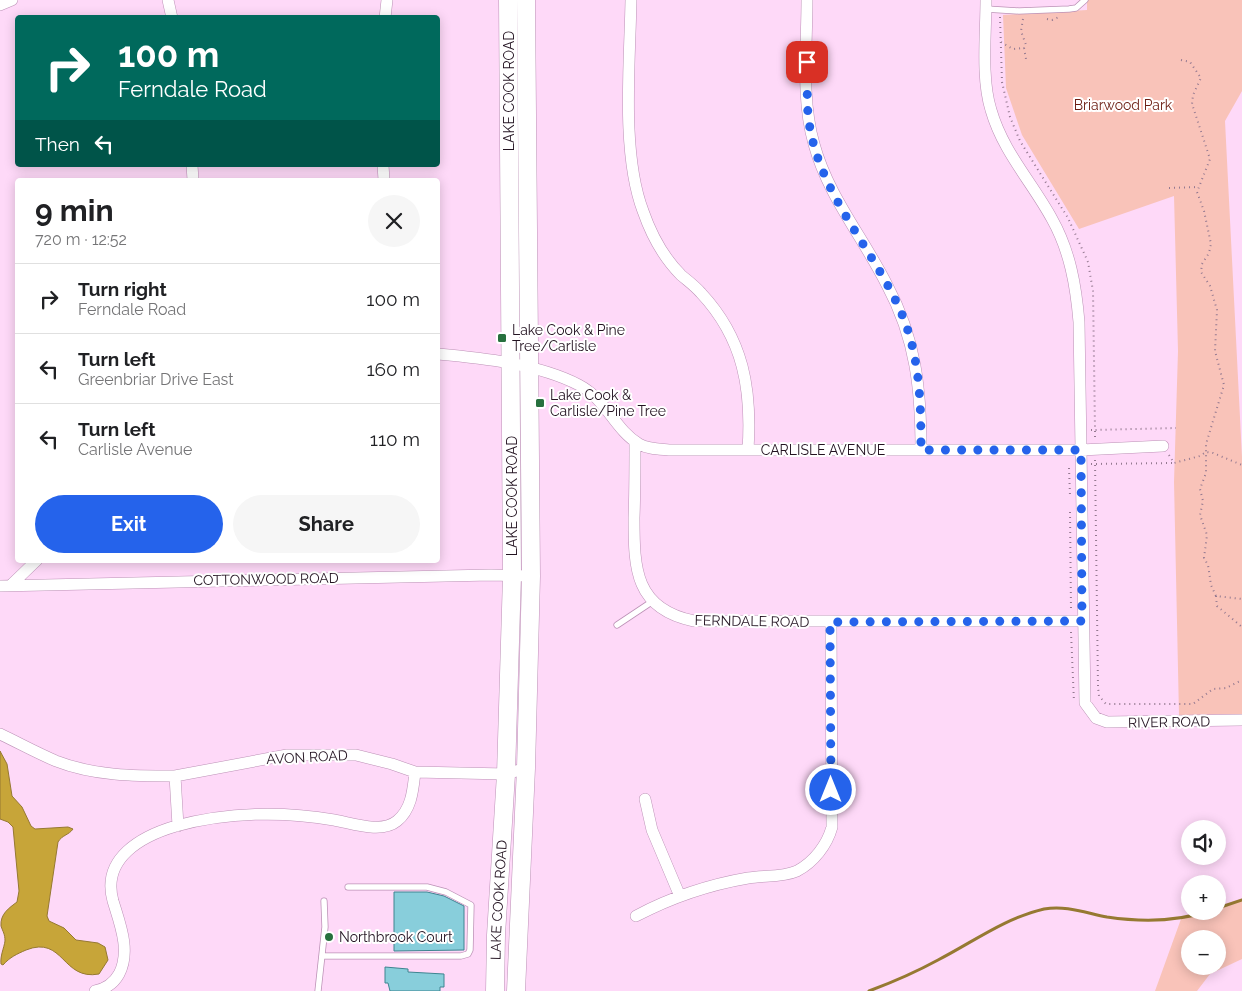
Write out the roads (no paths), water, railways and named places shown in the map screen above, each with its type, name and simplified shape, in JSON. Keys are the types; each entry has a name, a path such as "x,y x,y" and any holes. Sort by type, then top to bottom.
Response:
{"main road":[{"name":"LAKE COOK ROAD","path":"496,991 496,935 506,774 512,576 508,0"},
{"name":"LAKE COOK ROAD","path":"516,991 526,768 531,576 526,0"}],"street":[{"path":"0,5 12,0"},
{"path":"168,0 171,15"},
{"path":"385,15 387,0"},
{"path":"631,0 631,144 635,177 642,209 654,238 666,257 706,299 731,336 742,362 748,388 750,414 748,450"},
{"path":"807,0 809,122 822,169 832,193 887,284 901,314 913,350 920,384 921,450"},
{"path":"986,4 986,86 990,109 1001,138 1015,164 1052,219 1066,251 1076,288 1081,450 1077,621"},
{"name":"CARLISLE AVENUE","path":"440,354 499,360 512,365 558,375 581,386 603,402 635,440 650,449 1081,450 1163,446"},
{"name":"FERNDALE ROAD","path":"635,440 635,562 640,582 653,601 660,609 676,618 694,621 1077,621"},
{"path":"5,585 33,563"},
{"name":"COTTONWOOD ROAD","path":"5,585 531,576"},
{"name":"RIVER ROAD","path":"1077,621 1085,703 1096,718 1107,722 1134,723 1242,720"},
{"path":"636,916 679,894 742,879 782,876 795,872 814,858 829,837 832,827 830,622"},
{"name":"AVON ROAD","path":"0,734 56,761 78,768 130,776 175,776 286,755 320,754 356,755 415,772 506,774 526,768"},
{"path":"95,991 110,985 118,976 123,965 125,954 123,934 111,886 117,864 131,846 144,838 178,826 212,819 267,814 297,815 370,827 385,826 397,822 412,800 415,772"},
{"path":"175,776 178,826"},
{"path":"645,799 652,830 679,894"}],"lane":[{"path":"986,4 1019,11 1076,8 1085,0"},
{"path":"617,625 653,601"},
{"path":"322,956 461,956 468,954 470,950 472,905 446,892 427,887 348,887"},
{"path":"318,991 322,956 324,901"}],"waterway":[{"path":"1226,905 1242,900"},
{"path":"869,991 921,969 1003,924 1044,909 1060,908 1133,920 1181,917"}],"place":[{"name":"Lake Cook & Pine Tree/Carlisle","path":"502,338"},
{"name":"Lake Cook & Carlisle/Pine Tree","path":"540,403"},
{"name":"Northbrook Court","path":"329,937"}],"park label":[{"name":"Briarwood Park","path":"1123,105"}]}
